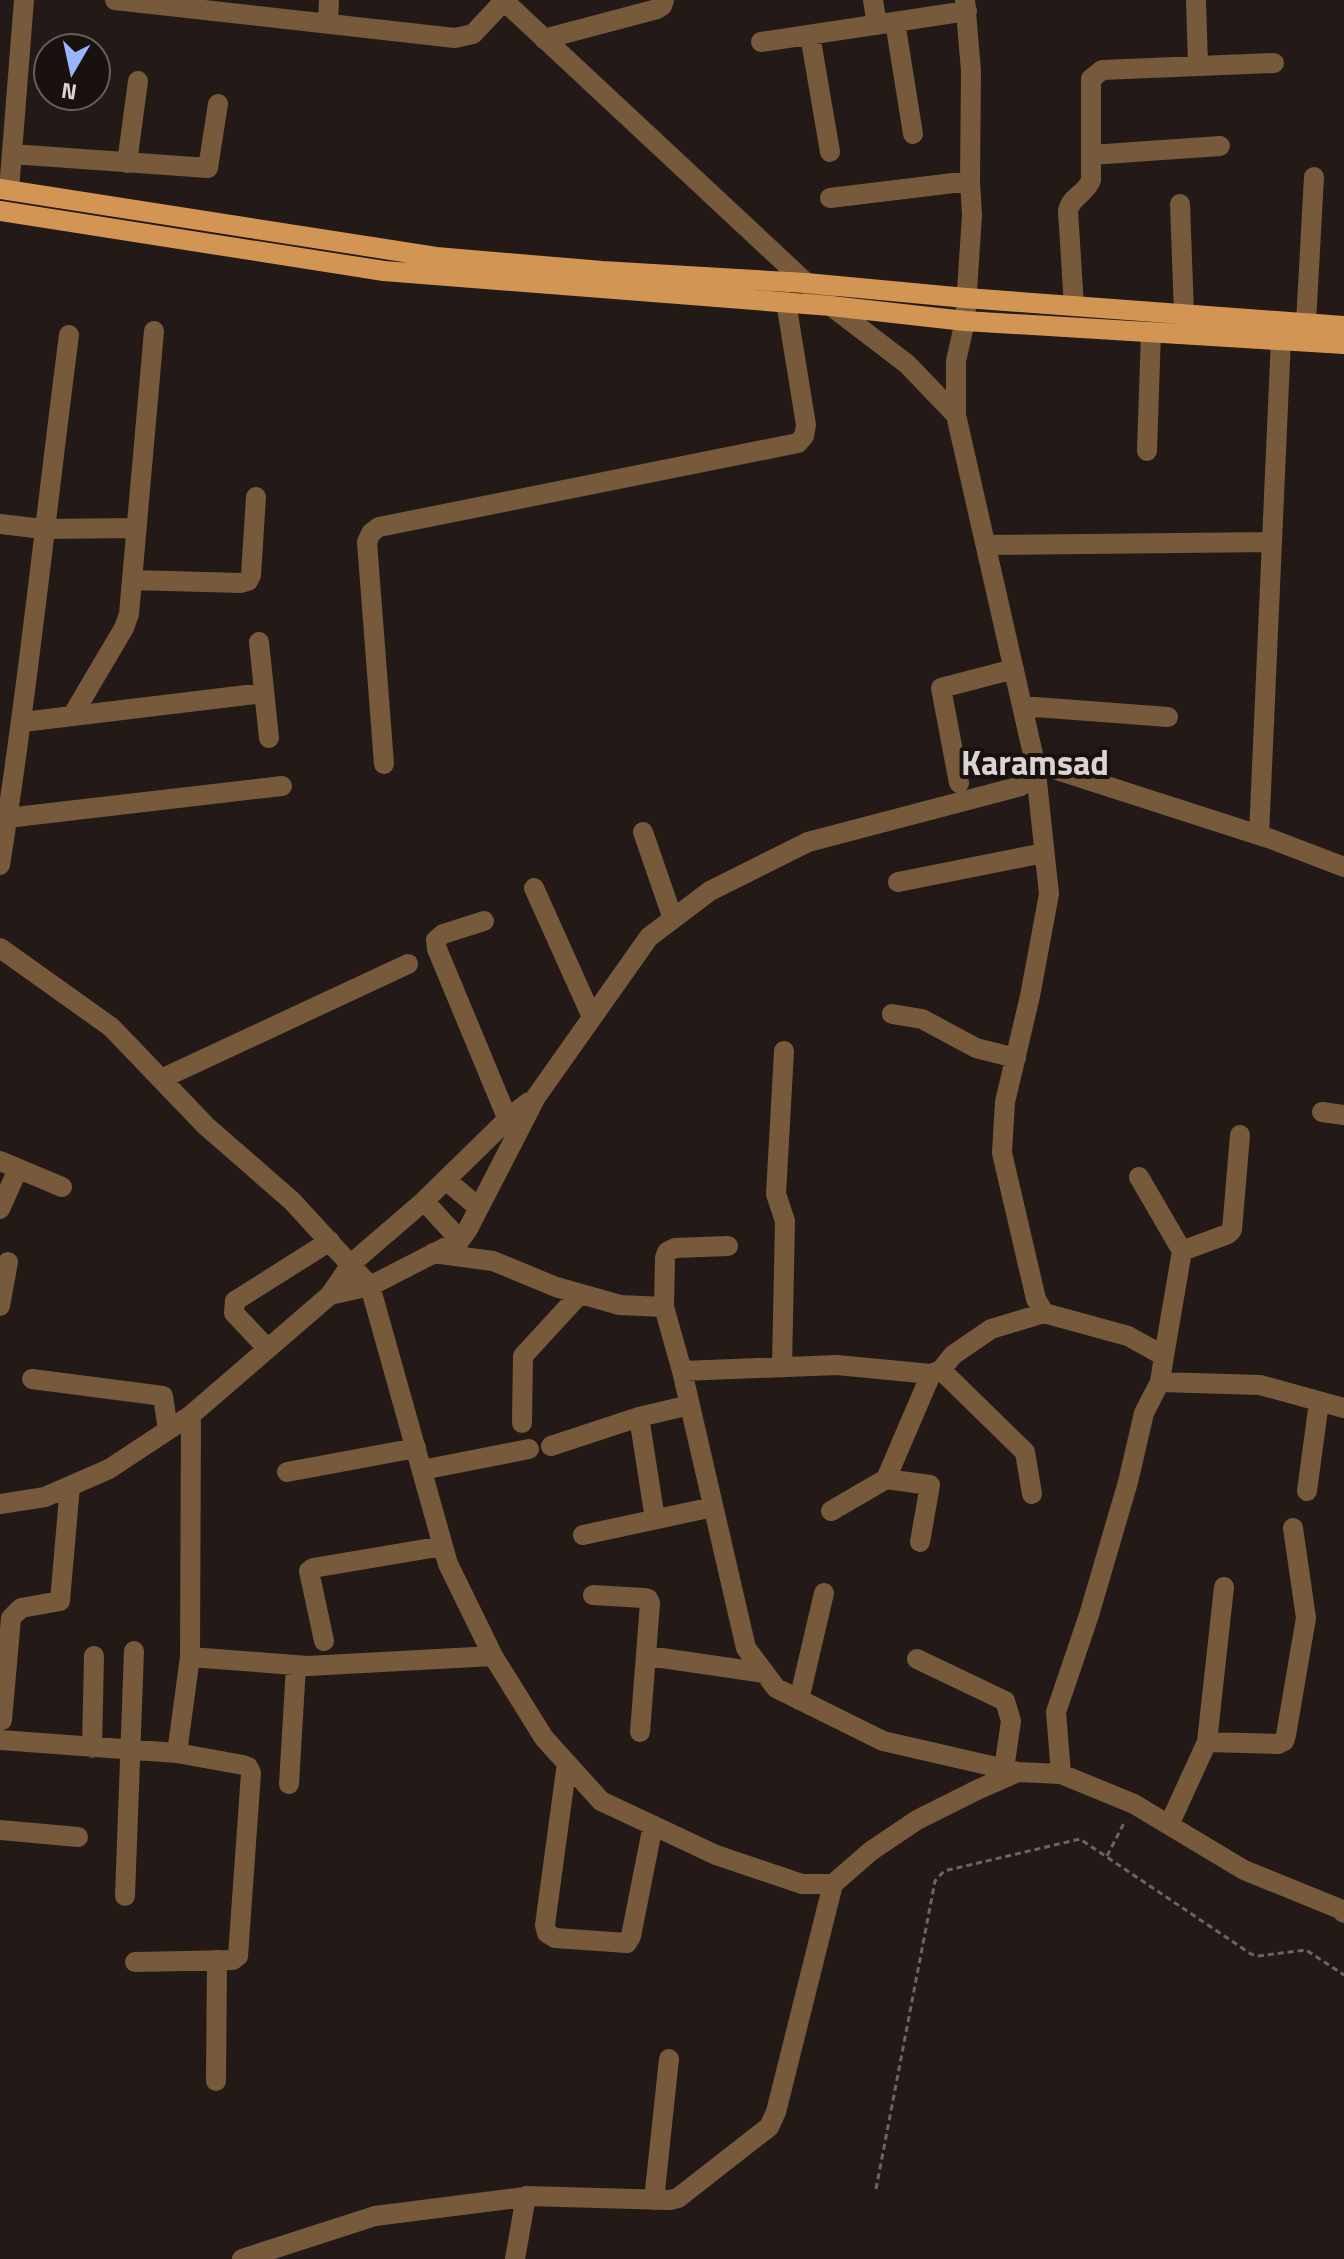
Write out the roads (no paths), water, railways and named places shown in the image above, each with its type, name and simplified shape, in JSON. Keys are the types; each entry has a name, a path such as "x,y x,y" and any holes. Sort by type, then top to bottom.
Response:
{"main road":[{"path":"5,190 424,255 1344,326"},
{"path":"0,211 384,271 786,302 965,321 1344,344"}],"street":[{"path":"5,190 12,154 24,0"},
{"path":"115,0 466,37 473,34 504,1 831,306 907,364 956,415"},
{"path":"328,24 329,0"},
{"path":"544,39 657,9 664,0"},
{"path":"873,0 886,23 913,134"},
{"path":"1196,0 1198,66"},
{"path":"761,42 886,23 966,5 971,71 972,215 965,321 956,361 956,415 1035,763 1049,894 1005,1102 1002,1153 1036,1299 1044,1313"},
{"path":"810,35 830,152"},
{"path":"1074,306 1068,211 1072,200 1089,186 1091,79 1102,70 1274,63"},
{"path":"127,163 138,81"},
{"path":"12,154 208,168 218,104"},
{"path":"1091,155 1220,146"},
{"path":"1306,323 1314,177"},
{"path":"830,198 970,181"},
{"path":"1180,204 1184,314"},
{"path":"384,764 367,542 371,533 379,527 798,443 804,436 806,425 786,302"},
{"path":"72,716 124,628 129,614 154,331"},
{"path":"1147,451 1151,332"},
{"path":"0,865 23,722 43,529 69,335"},
{"path":"1259,835 1281,338"},
{"path":"132,580 248,581 251,575 256,497"},
{"path":"0,524 43,529 137,528"},
{"path":"986,545 1272,542"},
{"path":"259,642 269,738"},
{"path":"959,783 941,688 1014,669"},
{"path":"23,722 263,693"},
{"path":"1022,706 1168,717"},
{"path":"1035,763 1259,835 1344,867"},
{"path":"330,1295 370,1286 460,1240 536,1097 649,937 710,891 808,842 1021,786 1035,763"},
{"path":"7,818 282,786"},
{"path":"643,832 673,919"},
{"path":"898,882 1044,853"},
{"path":"534,888 592,1017"},
{"path":"484,921 443,934 436,940 437,949 508,1120"},
{"path":"0,948 111,1027 206,1126 292,1201 370,1286 448,1564 493,1656 544,1738 601,1801 716,1855 802,1884 833,1884"},
{"path":"161,1079 408,964"},
{"path":"892,1014 922,1019 976,1048 1016,1058"},
{"path":"782,1367 785,1221 776,1194 784,1051"},
{"path":"0,1504 45,1497 109,1469 191,1415 330,1295 352,1263 536,1097"},
{"path":"1322,1112 1344,1115"},
{"path":"1182,1251 1232,1230 1240,1135"},
{"path":"0,1209 9,1165 62,1187"},
{"path":"1061,1774 1056,1712 1089,1615 1128,1482 1144,1413 1160,1382 1182,1251 1139,1177"},
{"path":"446,1180 479,1208"},
{"path":"424,1201 460,1240"},
{"path":"267,1348 234,1313 235,1301 330,1241"},
{"path":"728,1246 675,1248 667,1252 664,1307 682,1371 746,1648 776,1688 883,1741 1011,1771 1061,1774 1134,1804 1244,1870 1343,1907"},
{"path":"433,1253 493,1261 556,1287 620,1305 664,1307"},
{"path":"0,1306 8,1262"},
{"path":"522,1423 523,1356 580,1294"},
{"path":"831,1511 886,1479 936,1372 953,1355 991,1329 1044,1313 1128,1336 1164,1356"},
{"path":"682,1371 837,1365 936,1372 1025,1452 1032,1494"},
{"path":"32,1379 163,1396 168,1430"},
{"path":"1160,1382 1260,1385 1344,1408"},
{"path":"1307,1491 1319,1402"},
{"path":"551,1446 639,1417 690,1405"},
{"path":"177,1753 190,1657 191,1415"},
{"path":"639,1417 655,1519"},
{"path":"287,1472 416,1448"},
{"path":"422,1470 529,1449"},
{"path":"886,1479 930,1485 920,1542"},
{"path":"70,1486 60,1601 21,1608 11,1618 1,1730 92,1748 177,1753 243,1765 251,1773 238,1956 233,1960 135,1962"},
{"path":"583,1535 713,1507"},
{"path":"1207,1742 1278,1744 1284,1741 1306,1618 1293,1528"},
{"path":"324,1641 308,1579 309,1571 443,1546"},
{"path":"1169,1825 1207,1742 1224,1587"},
{"path":"799,1700 824,1593"},
{"path":"593,1595 648,1599 648,1656 640,1732"},
{"path":"125,1896 134,1651"},
{"path":"92,1748 94,1656"},
{"path":"190,1657 296,1666 493,1656"},
{"path":"648,1656 765,1673"},
{"path":"917,1659 1005,1701 1011,1721 1011,1771"},
{"path":"289,1784 296,1666"},
{"path":"567,1763 545,1925 547,1933 555,1938 627,1943 631,1936 653,1825"},
{"path":"242,2259 375,2216 524,2202 678,2198 773,2122 833,1884 871,1851 917,1820 1011,1771"},
{"path":"0,1830 78,1837"},
{"path":"216,2081 217,1960"},
{"path":"654,2200 669,2059"},
{"path":"515,2259 524,2202"}],"district":[{"name":"Karamsad","path":"1035,763"}]}
